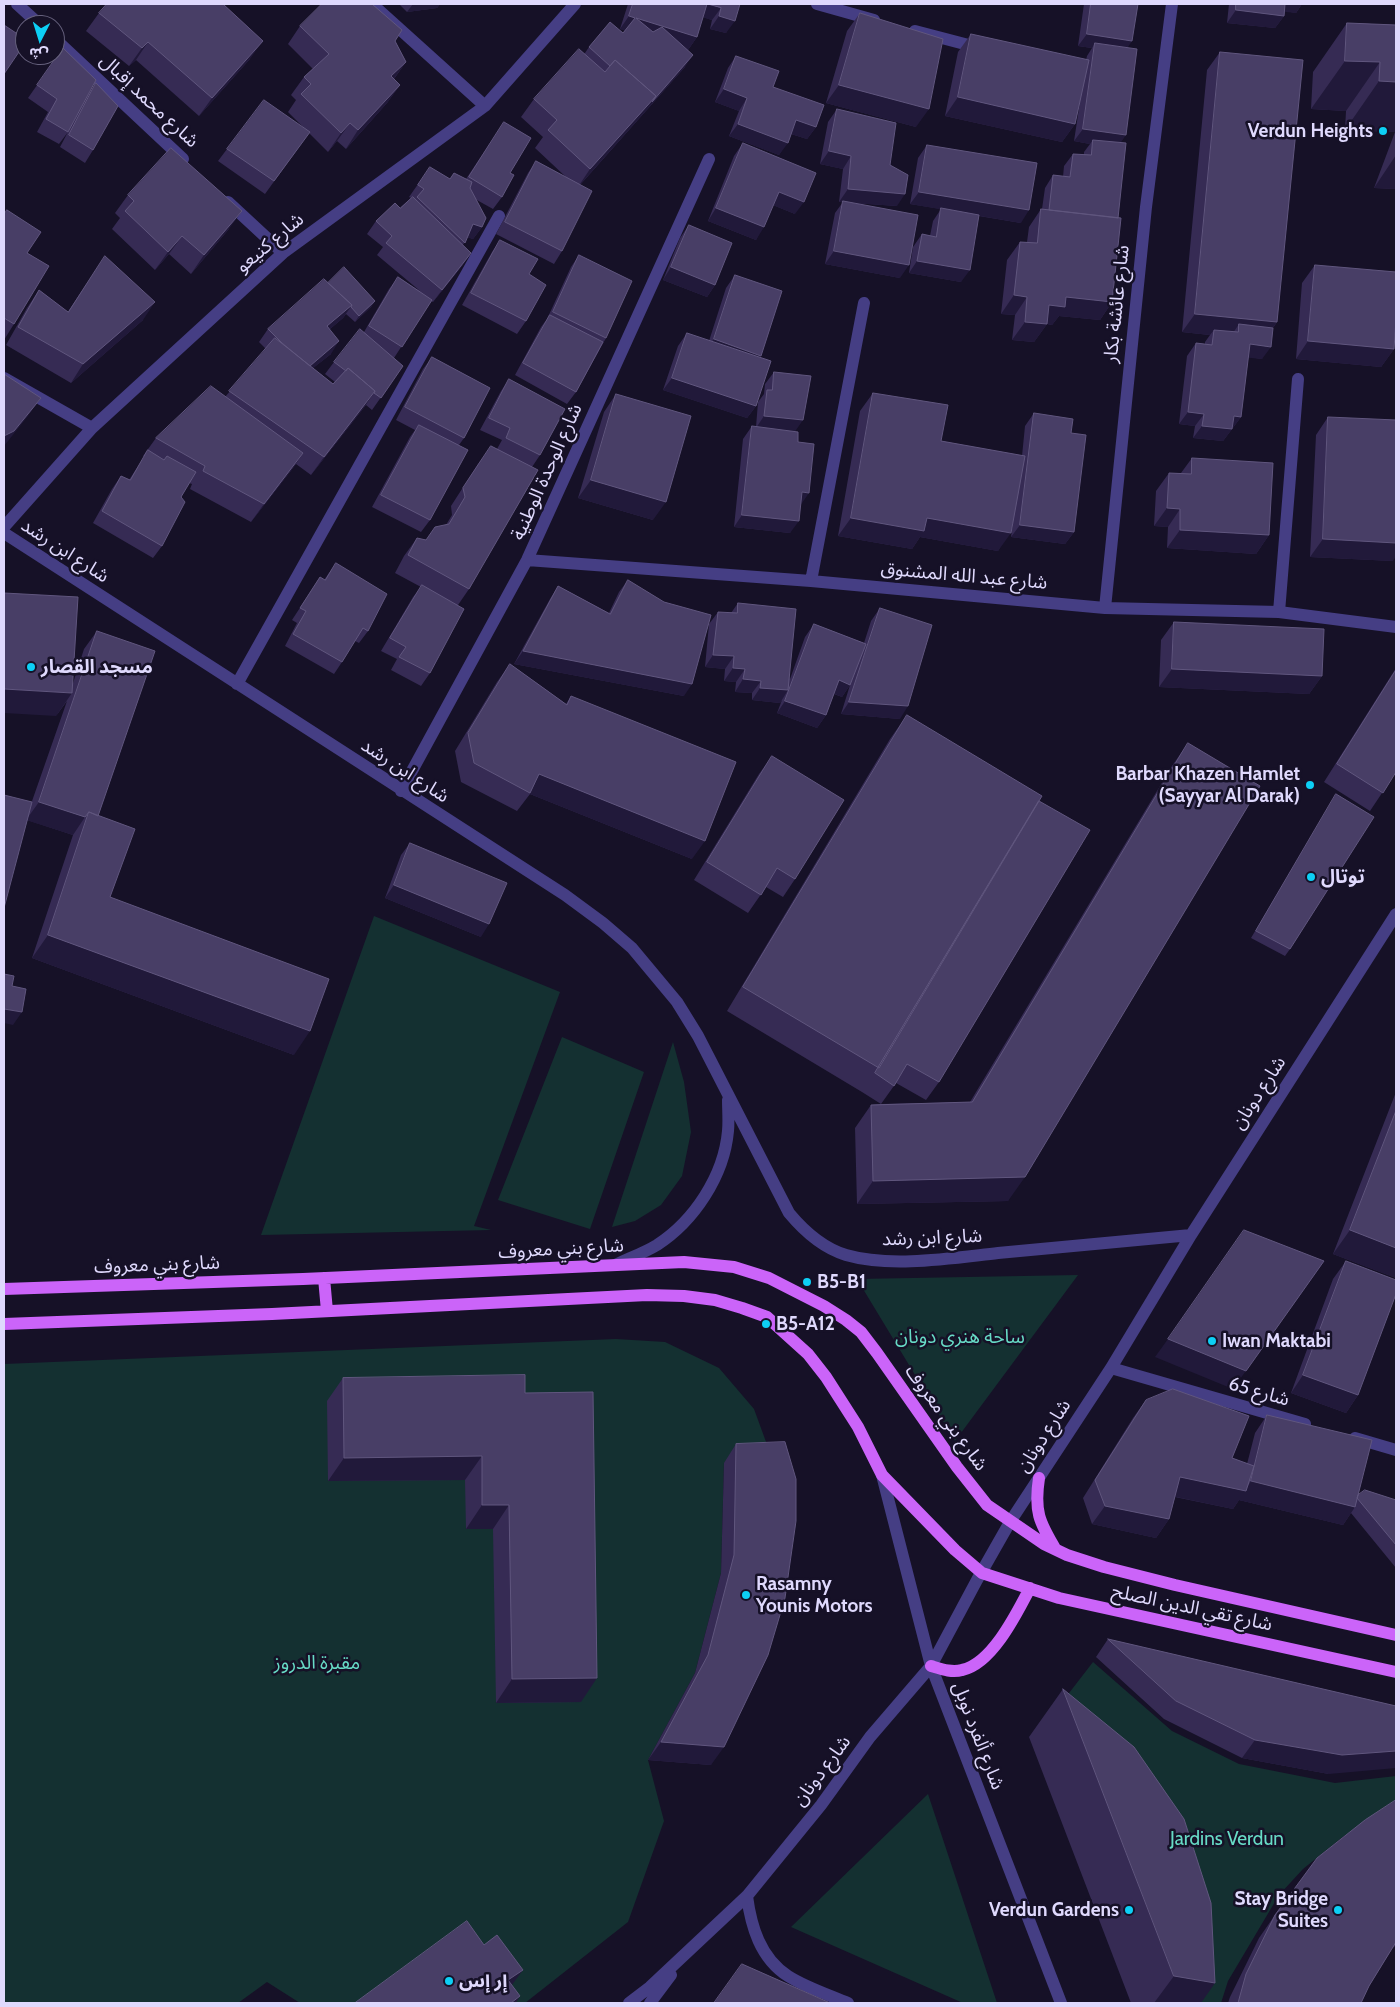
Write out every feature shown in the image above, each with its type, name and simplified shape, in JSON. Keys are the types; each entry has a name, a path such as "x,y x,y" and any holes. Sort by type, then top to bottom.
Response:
{"main road":[{"name":"شارع بني معروف","path":"4,1289 324,1278 684,1262 734,1267 769,1278 824,1306 860,1332 987,1505 1010,1522"},
{"path":"324,1278 327,1311"},
{"path":"4,1324 327,1311 647,1295 684,1296 715,1300 767,1317 808,1354 831,1384 858,1427 882,1475 955,1550 982,1573"},
{"path":"1039,1478 1036,1505 1046,1533 1056,1550"},
{"name":"شارع تقي الدين الصلح","path":"1010,1522 1056,1550 1104,1567 1396,1636"},
{"name":"شارع تقي الدين الصلح","path":"982,1573 1068,1600 1396,1672"},
{"path":"931,1666 944,1670 963,1670 985,1657 1004,1636 1030,1588"}],"street":[{"path":"17,4 29,15"},
{"path":"372,4 485,106"},
{"name":"شارع كنيعو","path":"4,527 92,428 283,253 485,106 575,4"},
{"path":"817,4 886,23"},
{"name":"شارع عائشة بكار","path":"1105,608 1146,207 1172,4"},
{"path":"904,28 987,50"},
{"name":"شارع محمد إقبال","path":"65,48 190,166"},
{"name":"شارع الوحدة الوطنية","path":"401,791 527,560 709,159"},
{"path":"219,193 283,253"},
{"path":"237,684 499,216"},
{"path":"811,581 864,303"},
{"path":"4,378 92,428"},
{"path":"1279,612 1298,379"},
{"name":"شارع ابن رشد","path":"4,533 401,791 565,895 603,923 632,948 678,1002 698,1036 728,1098 789,1213 800,1227 814,1238 846,1255 866,1259 924,1261 1191,1235"},
{"name":"شارع عبد الله المشنوق","path":"527,560 811,581 1105,608 1279,612 1396,628"},
{"name":"شارع دونان","path":"629,2003 747,1896 821,1805 870,1737 931,1666 1010,1522 1111,1368 1191,1235 1396,914"},
{"name":"شارع ابن رشد","path":"615,1265 657,1245 684,1223 705,1196 720,1165 728,1132 728,1098"},
{"name":"شارع 65","path":"1111,1368 1314,1427"},
{"path":"1341,1434 1396,1450"},
{"name":"شارع ألفرد نوبل","path":"882,1475 931,1666 1061,2003"},
{"path":"747,1896 750,1919 758,1941 770,1960 788,1976 848,2003"},
{"name":"شارع دونان","path":"650,2003 689,1950"}],"green space":[{"path":"374,916 560,992 474,1226 491,1230 261,1235"},
{"path":"562,1037 644,1072 590,1229 498,1200"},
{"path":"673,1042 684,1082 691,1132 682,1176 661,1205 635,1221 612,1227"},
{"name":"ساحة هنري دونان","path":"1078,1275 955,1441 857,1279"},
{"name":"مقبرة الدروز","path":"616,1339 665,1342 719,1368 754,1409 773,1461 724,1463 721,1573 695,1673 648,1760 664,1821 628,1922 525,2003 300,2003 267,1982 238,2003 4,2003 4,1364"},
{"name":"Jardins Verdun","path":"1093,1662 1172,1731 1239,1764 1335,1783 1396,1776 1396,1805 1344,1836 1303,1869 1279,1895 1228,1981 1221,2003 1201,2003 1181,1936 1039,1732"},
{"path":"928,1794 997,2003 963,2003 791,1927"}],"building":[{"path":"107,4 223,4 263,41 212,98 148,42 142,48 99,13"},
{"path":"322,4 372,4 402,30 395,41 406,62 391,76 400,85 358,130 350,123 341,133 301,94 311,84 304,77 329,54 300,26"},
{"path":"633,4 707,4 697,37 636,18 653,32 662,27 693,55 652,102 656,96 615,60 610,66 589,47 610,22 623,33 635,18 629,16"},
{"path":"708,4 740,4 735,21 719,16 721,8"},
{"path":"1091,4 1138,4 1132,41 1087,34"},
{"path":"1236,4 1285,4 1284,16 1236,10"},
{"path":"860,13 943,39 929,109 839,85"},
{"path":"1347,23 1396,25 1396,82 1379,81 1380,62 1345,61"},
{"path":"4,25 15,32 15,58 4,74"},
{"path":"971,34 1089,60 1075,124 958,97"},
{"path":"1095,43 1137,49 1126,135 1083,129"},
{"path":"579,49 605,72 615,60 656,96 590,169 548,130 557,120 534,99"},
{"path":"65,50 96,80 68,132 46,119 57,99 37,85 51,65 65,65"},
{"path":"1220,52 1303,60 1277,322 1195,314"},
{"path":"736,56 779,71 773,87 824,105 816,127 796,120 788,143 738,124 747,98 724,89"},
{"path":"96,83 118,106 93,150 69,135"},
{"path":"264,100 310,132 274,181 227,149"},
{"path":"837,109 896,123 890,165 908,175 905,194 848,189 851,156 829,151"},
{"path":"504,122 531,138 510,173 514,175 502,197 469,177"},
{"path":"1093,140 1126,143 1118,218 1049,210 1053,175 1070,177 1073,154 1091,155"},
{"path":"743,143 816,173 804,202 779,192 764,227 716,208"},
{"path":"927,145 1037,163 1029,210 919,192"},
{"path":"171,148 242,211 204,255 182,236 168,252 125,211 134,201 128,195"},
{"path":"536,161 592,191 562,251 505,222"},
{"path":"430,167 450,179 454,173 472,182 470,188 486,218 482,227 473,224 465,243 417,197 424,189 418,185"},
{"path":"413,197 471,253 442,290 386,243 392,236 376,221 395,203 400,208"},
{"path":"843,201 918,215 909,265 834,251"},
{"path":"941,208 979,215 970,270 917,261 922,234 936,237"},
{"path":"1041,209 1121,218 1112,302 1066,297 1065,307 1049,305 1047,324 1025,322 1027,297 1014,295 1020,242 1037,243"},
{"path":"7,210 41,232 27,253 49,266 14,324 4,318 4,215"},
{"path":"689,225 732,243 715,285 671,267"},
{"path":"500,240 538,259 529,274 546,285 526,321 471,293"},
{"path":"579,255 632,281 606,338 553,312"},
{"path":"105,256 155,302 83,364 18,327 39,290 68,312"},
{"path":"1315,265 1396,272 1394,349 1308,341"},
{"path":"344,267 375,301 359,316 351,307 352,305 328,283"},
{"path":"735,275 782,291 761,356 714,339"},
{"path":"398,277 432,300 402,347 369,326"},
{"path":"324,279 352,305 327,326 339,341 310,366 268,329"},
{"path":"550,315 603,342 576,392 523,363"},
{"path":"1239,324 1273,328 1271,347 1250,344 1241,417 1234,416 1232,429 1202,426 1204,414 1188,412 1196,343 1212,345 1214,330 1238,332"},
{"path":"360,329 403,366 381,398 348,368 346,371 334,362"},
{"path":"687,333 771,361 756,406 672,378"},
{"path":"275,338 333,384 348,368 375,391 324,457 229,391"},
{"path":"432,357 490,388 464,438 405,407"},
{"path":"774,372 811,376 803,420 764,416 767,390 772,390"},
{"path":"4,374 41,398 14,431 4,436"},
{"path":"509,379 565,409 540,455 506,438 510,428 489,418"},
{"path":"211,386 303,453 264,504 203,471 205,466 156,438"},
{"path":"873,393 948,405 941,441 1025,456 1011,533 927,518 924,531 851,518"},
{"path":"616,394 691,416 666,502 591,480"},
{"path":"1034,413 1073,419 1071,433 1086,435 1074,532 1020,525"},
{"path":"1328,417 1396,420 1396,543 1323,539"},
{"path":"419,425 468,450 430,520 381,495"},
{"path":"752,426 798,432 798,442 814,444 809,493 802,492 799,521 742,515"},
{"path":"491,446 538,470 469,589 408,555 417,538 426,540 435,527 449,524 465,497 463,488"},
{"path":"148,450 164,460 167,456 196,472 181,497 185,502 162,546 102,511 121,476 130,480"},
{"path":"1192,458 1273,463 1269,535 1180,530 1180,509 1167,508 1169,473 1191,474"},
{"path":"336,563 387,594 368,631 363,628 342,662 293,634 306,611 300,608 320,577 325,580"},
{"path":"628,580 664,602 711,615 692,684 523,651 558,586 610,614"},
{"path":"422,585 464,609 430,673 399,657 406,647 390,638"},
{"path":"4,593 78,597 72,693 4,689"},
{"path":"738,603 796,609 788,690 760,688 761,681 743,679 745,669 733,668 734,656 713,655 718,612 737,613"},
{"path":"880,608 932,625 908,706 849,702"},
{"path":"1174,622 1324,629 1322,676 1172,669"},
{"path":"814,624 866,644 850,685 839,680 826,715 785,701"},
{"path":"97,631 155,651 98,816 89,812 85,817 39,802"},
{"path":"510,664 567,705 571,696 736,762 705,841 539,774 530,793 474,763 468,733"},
{"path":"1396,670 1396,772 1383,793 1337,764"},
{"path":"907,715 1042,796 879,1068 743,987"},
{"path":"1188,743 1260,786 1025,1177 873,1181 871,1105 972,1102"},
{"path":"772,756 844,800 795,879 777,868 761,895 707,862"},
{"path":"1336,794 1374,817 1290,949 1256,931"},
{"path":"4,795 32,802 4,908"},
{"path":"1039,801 1090,830 939,1082 907,1064 894,1086 875,1073"},
{"path":"89,812 135,829 110,897 329,979 310,1031 48,935"},
{"path":"410,843 507,883 489,924 394,885"},
{"path":"4,974 14,976 12,986 26,989 22,1012 4,1009"},
{"path":"1396,1111 1396,1248 1350,1230"},
{"path":"1244,1230 1324,1261 1246,1371 1168,1339"},
{"path":"1346,1261 1396,1280 1396,1294 1358,1395 1303,1375"},
{"path":"525,1375 525,1393 593,1392 597,1678 512,1679 509,1505 482,1505 482,1456 344,1458 343,1378"},
{"path":"1173,1389 1249,1416 1232,1458 1254,1466 1246,1491 1180,1477 1169,1519 1105,1506 1095,1480 1146,1400"},
{"path":"1267,1415 1372,1440 1355,1507 1251,1481"},
{"name":"Rasamny Younis Motors","path":"785,1442 796,1479 796,1521 785,1598 768,1655 724,1747 661,1742 708,1655 734,1555 736,1444"},
{"path":"1365,1490 1396,1500 1396,1545 1357,1498"},
{"path":"1108,1639 1396,1706 1396,1751 1342,1755 1255,1740 1176,1701"},
{"path":"1063,1689 1134,1747 1184,1819 1211,1903 1215,1983 1174,1976"},
{"name":"Stay Bridge Suites","path":"1396,1800 1396,1942 1369,1986 1361,2003 1238,2003 1246,1974 1275,1915 1317,1858 1365,1820"},
{"path":"467,1921 484,1945 497,1935 523,1970 508,1980 520,1996 511,2003 355,2003"},
{"path":"742,1964 828,2002 828,2003 714,2003"}],"place":[{"name":"Verdun Heights","path":"1383,131"},
{"name":"مسجد القصار","path":"31,667"},
{"name":"Barbar Khazen Hamlet (Sayyar Al Darak)","path":"1310,785"},
{"name":"توتال","path":"1311,877"},
{"name":"B5-B1","path":"807,1282"},
{"name":"B5-A12","path":"766,1324"},
{"name":"Iwan Maktabi","path":"1212,1341"},
{"name":"Rasamny Younis Motors","path":"746,1595"},
{"name":"Verdun Gardens","path":"1129,1910"},
{"name":"Stay Bridge Suites","path":"1338,1910"},
{"name":"إر إس","path":"449,1981"}]}
